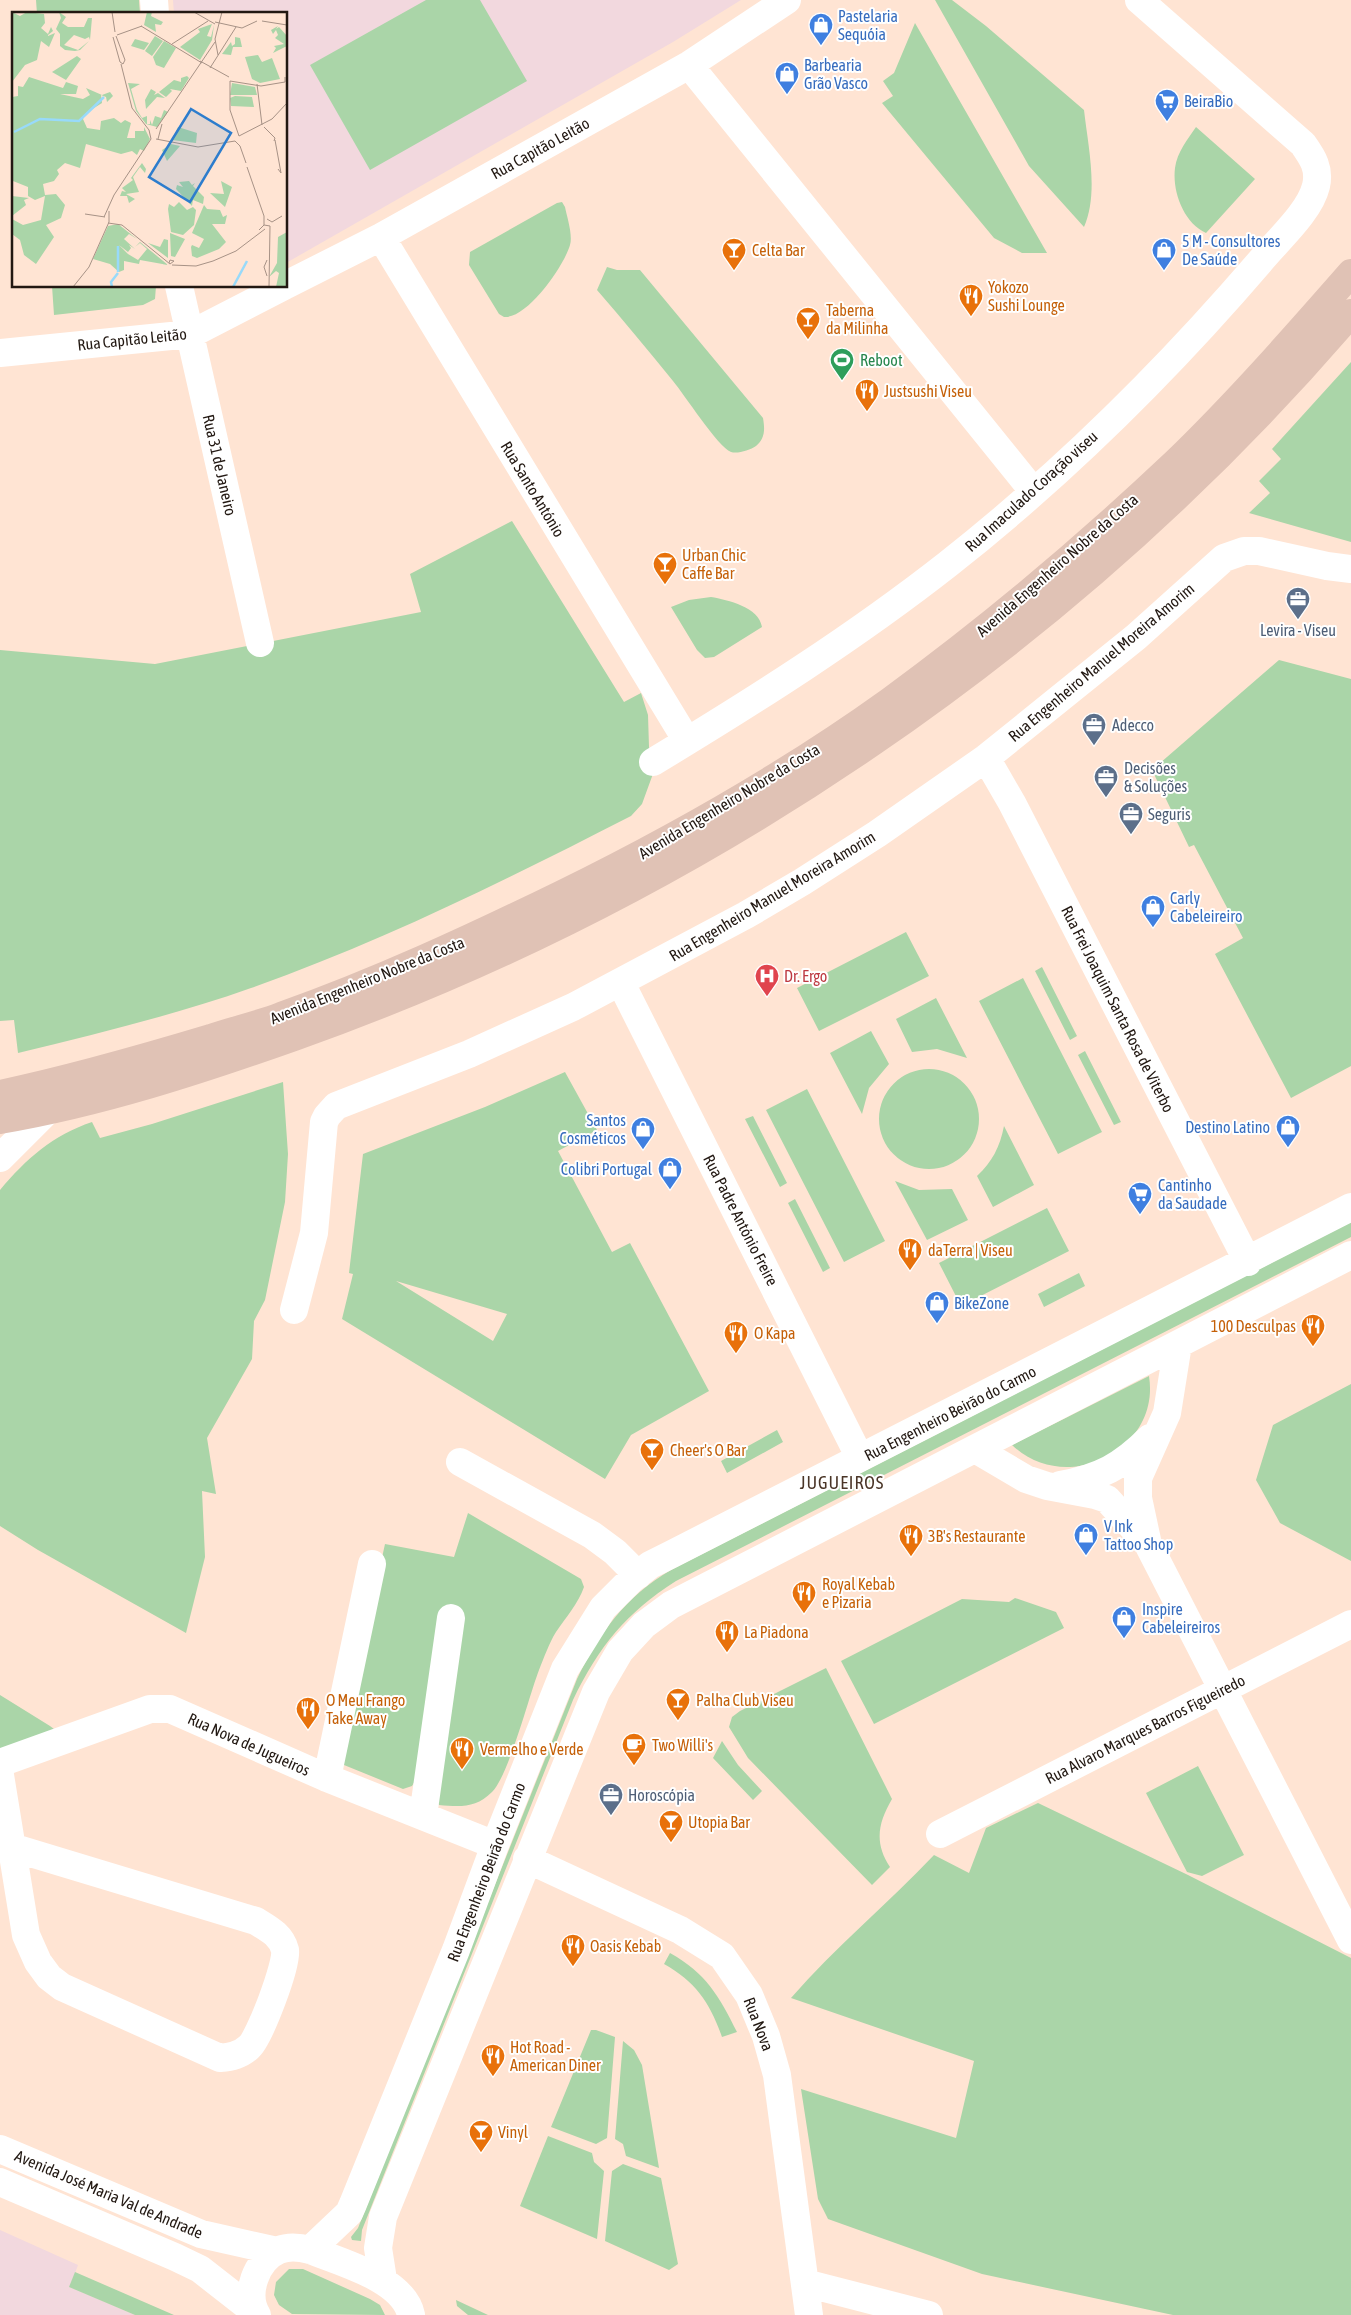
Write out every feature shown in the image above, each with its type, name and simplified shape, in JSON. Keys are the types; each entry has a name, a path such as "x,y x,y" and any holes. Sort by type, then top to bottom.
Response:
{"main road":[{"name":"Avenida Engenheiro Nobre da Costa","path":"0,1094 78,1077 180,1048 276,1018 379,978 468,941 615,868 763,785 886,703 1027,595 1178,460 1281,353 1351,273"},
{"name":"Avenida Engenheiro Nobre da Costa","path":"0,1120 46,1112 227,1061 384,1004 481,962 559,924 658,873 788,800 840,766 964,677 1097,568 1221,454 1304,369 1351,313"}],"street":[{"name":"Rua Capitão Leitão","path":"288,284 381,237 689,65 787,0"},
{"name":"Rua Imaculado Coração viseu","path":"653,762 838,644 948,564 1034,492 1196,333 1302,213 1312,198 1318,171 1313,157 1303,144 1139,0"},
{"path":"689,65 1034,492"},
{"name":"Rua Santo António","path":"381,237 687,741"},
{"name":"Rua 31 de Janeiro","path":"179,288 191,334 260,643"},
{"name":"Rua Capitão Leitão","path":"0,353 191,334 281,288"},
{"name":"Rua Engenheiro Manuel Moreira Amorim","path":"294,1310 314,1233 320,1148 324,1122 331,1111 343,1103 469,1054 621,983 794,887 877,834 986,758 1136,637 1224,558 1244,551 1259,551 1327,566 1351,569"},
{"name":"Rua Frei Joaquim Santa Rosa de Viterbo","path":"986,758 1012,803 1248,1262"},
{"name":"Rua Padre António Freire","path":"621,983 860,1458"},
{"path":"0,1158 46,1112"},
{"name":"Rua Engenheiro Beirão do Carmo","path":"310,2250 349,2213 456,1950 495,1845 565,1669 603,1608 638,1575 672,1554 1248,1262 1351,1207"},
{"name":"Rua Engenheiro Beirão do Carmo","path":"383,2280 378,2248 383,2217 596,1692 620,1651 644,1625 671,1605 1351,1255"},
{"path":"1178,1344 1167,1413 1138,1478 1139,1503 1148,1544 1348,1935"},
{"path":"1026,1479 1044,1484 1061,1485 1092,1477 1114,1468 1125,1461 1153,1435 1167,1413"},
{"path":"975,1449 1026,1479 1046,1486 1107,1499 1148,1544"},
{"path":"460,1462 592,1535 615,1552 638,1575"},
{"path":"327,1778 372,1564"},
{"path":"422,1816 451,1618"},
{"name":"Rua Alvaro Marques Barros Figueiredo","path":"940,1834 1351,1624"},
{"name":"Rua Nova de Jugueiros","path":"0,1763 150,1709 170,1709 327,1778 495,1845"},
{"path":"0,1775 11,1847 26,1935 38,1962 49,1977 62,1987 220,2058 239,2054 250,2047 258,2036 283,1969 285,1951 277,1934 256,1921 11,1847"},
{"name":"Rua Nova","path":"527,1859 680,1930 722,1956 749,1996 766,2036 777,2075 809,2315"},
{"name":"Avenida José Maria Val de Andrade","path":"0,2149 201,2234 277,2251 297,2247 310,2250 383,2280 413,2310"},
{"name":"Avenida José Maria Val de Andrade","path":"0,2182 183,2261 200,2270 256,2313"},
{"name":"Avenida José Maria Val de Andrade","path":"256,2313 252,2296 253,2280 261,2264 277,2251"},
{"path":"805,2283 929,2315"}],"shaded area":[{"path":"173,0 741,0 673,42 288,262 288,12 174,12"},
{"path":"0,2230 78,2265 70,2287 135,2315 0,2315"}],"green space":[{"path":"36,0 139,0 140,12 37,12"},
{"path":"426,0 480,0 527,81 370,170 310,65"},
{"path":"935,0 952,0 986,26 1084,110 1092,185 1091,199 1084,227 1029,166"},
{"path":"915,23 1047,253 1022,253 994,238 882,103 893,96 883,81 894,73"},
{"path":"1196,127 1255,179 1206,233 1191,222 1181,206 1175,187 1175,168 1178,157"},
{"path":"562,202 565,207 571,236 566,254 553,278 533,301 523,310 504,317 499,314 469,265 470,252 557,203"},
{"path":"607,267 617,270 640,270 763,418 764,434 756,446 744,451 731,452 718,441 673,381 597,290"},
{"path":"52,288 156,288 155,299 143,305 54,315"},
{"path":"1351,362 1351,542 1249,513 1270,493 1259,481 1281,459 1272,449"},
{"path":"512,521 624,702 641,693 648,715 649,747 654,771 642,804 631,816 444,908 348,951 300,970 194,1007 18,1053 14,1020 0,1021 0,650 155,664 421,612 410,574"},
{"path":"711,597 726,600 749,610 760,620 762,627 714,657 705,658 697,650 671,607 689,600"},
{"path":"1279,660 1351,679 1351,1066 1291,1098 1215,954 1243,938 1194,845 1189,847 1152,770"},
{"path":"906,932 929,976 819,1031 797,988"},
{"path":"1042,967 1077,1036 1070,1040 1035,971"},
{"path":"1023,978 1102,1132 1058,1154 979,1001"},
{"path":"936,998 967,1058 937,1049 912,1052 896,1019"},
{"path":"871,1031 889,1064 869,1088 862,1114 830,1053"},
{"path":"1085,1051 1121,1122 1114,1125 1078,1055"},
{"path":"929,1069 948,1073 964,1084 975,1100 979,1119 975,1138 964,1154 948,1165 929,1169 910,1165 894,1154 883,1138 879,1119 883,1100 894,1084 910,1073"},
{"path":"565,1072 597,1130 558,1151 612,1252 630,1243 709,1391 631,1435 605,1479 342,1319 353,1274 349,1273 363,1154 485,1107","holes":["396,1281 507,1314 493,1341"]},
{"path":"283,1082 288,1154 285,1202 265,1300 254,1321 252,1359 207,1438 216,1494 202,1491 205,1557 186,1633 38,1550 0,1526 0,1190 41,1149 78,1127 92,1122 100,1138 152,1124"},
{"path":"807,1089 885,1241 844,1262 766,1110"},
{"path":"753,1116 787,1183 780,1187 745,1119"},
{"path":"1004,1126 1034,1185 993,1207 977,1176 995,1154"},
{"path":"895,1181 919,1190 952,1189 968,1220 927,1240"},
{"path":"795,1199 830,1268 823,1272 788,1203"},
{"path":"1047,1208 1069,1251 961,1306 939,1263"},
{"path":"1351,1222 1351,1237 676,1581 642,1605 628,1618 593,1663 573,1700 362,2230 361,2241 352,2240 351,2237 358,2228 577,1679 605,1631 627,1604 655,1580 671,1570"},
{"path":"1079,1273 1085,1286 1044,1307 1038,1294"},
{"path":"1149,1376 1149,1402 1140,1425 1125,1444 1105,1458 1082,1466 1058,1467 1034,1460 1012,1445"},
{"path":"1351,1384 1351,1561 1280,1523 1256,1480 1273,1425"},
{"path":"777,1430 783,1442 727,1473 721,1461"},
{"path":"468,1513 581,1579 584,1587 549,1646 539,1670 512,1753 498,1783 492,1792 474,1804 461,1806 439,1805 418,1776 412,1786 403,1789 344,1765 339,1760 339,1753 385,1544 454,1557"},
{"path":"1015,1598 1056,1612 1064,1628 874,1724 841,1661 962,1599 1009,1602"},
{"path":"826,1668 892,1799 884,1816 880,1833 882,1850 890,1867 872,1885 748,1758 729,1727 732,1717 740,1711"},
{"path":"0,1695 50,1726 58,1732 0,1751"},
{"path":"722,1741 738,1765 762,1791 753,1800 713,1758"},
{"path":"1198,1766 1244,1855 1202,1876 1187,1872 1146,1793"},
{"path":"1038,1803 1188,1875 1351,1958 1351,2315 1173,2315 982,2274 828,2219 818,2199 801,2089 956,2138 974,2061 791,1998 825,1961 934,1855 969,1873 986,1828"},
{"path":"670,1953 693,1969 710,1986 737,2032 722,2037 707,2004 693,1986 685,1978 664,1964"},
{"path":"591,2030 615,2037 607,2138 596,2144 551,2127"},
{"path":"623,2041 634,2050 642,2065 659,2168 626,2156 623,2144 615,2139"},
{"path":"548,2136 592,2153 594,2162 604,2171 597,2239 520,2206"},
{"path":"623,2164 661,2178 678,2264 669,2270 605,2241 612,2171"},
{"path":"289,2269 303,2269 370,2299 380,2305 385,2315 292,2314 279,2305 274,2295 276,2282"},
{"path":"75,2272 174,2315 135,2315 69,2287"},
{"path":"456,2300 488,2315 468,2315 457,2306"}],"place":[{"name":"Pastelaria Sequóia","path":"821,46"},
{"name":"Barbearia Grão Vasco","path":"787,95"},
{"name":"BeiraBio","path":"1167,122"},
{"name":"Celta Bar","path":"734,271"},
{"name":"5 M - Consultores De Saúde","path":"1164,271"},
{"name":"Yokozo Sushi Lounge","path":"971,317"},
{"name":"Taberna da Milinha","path":"808,340"},
{"name":"Reboot","path":"842,381"},
{"name":"Justsushi Viseu","path":"867,412"},
{"name":"Urban Chic Caffe Bar","path":"665,585"},
{"name":"Levira - Viseu","path":"1298,620"},
{"name":"Adecco","path":"1094,746"},
{"name":"Decisões & Soluções","path":"1106,798"},
{"name":"Seguris","path":"1131,835"},
{"name":"Carly Cabeleireiro","path":"1153,928"},
{"name":"Dr. Ergo","path":"767,997"},
{"name":"Destino Latino","path":"1288,1148"},
{"name":"Santos Cosméticos","path":"643,1150"},
{"name":"Colibri Portugal","path":"670,1190"},
{"name":"Cantinho da Saudade","path":"1140,1215"},
{"name":"daTerra | Viseu","path":"910,1271"},
{"name":"BikeZone","path":"937,1324"},
{"name":"100 Desculpas","path":"1313,1347"},
{"name":"O Kapa","path":"736,1354"},
{"name":"Cheer's O Bar","path":"652,1471"},
{"name":"V Ink Tattoo Shop","path":"1086,1556"},
{"name":"3B's Restaurante","path":"911,1557"},
{"name":"Royal Kebab e Pizaria","path":"804,1614"},
{"name":"Inspire Cabeleireiros","path":"1124,1639"},
{"name":"La Piadona","path":"727,1653"},
{"name":"Palha Club Viseu","path":"678,1721"},
{"name":"O Meu Frango Take Away","path":"308,1730"},
{"name":"Two Willi's","path":"634,1766"},
{"name":"Vermelho e Verde","path":"462,1770"},
{"name":"Horoscópia","path":"611,1816"},
{"name":"Utopia Bar","path":"671,1843"},
{"name":"Oasis Kebab","path":"573,1967"},
{"name":"Hot Road - American Diner","path":"493,2077"},
{"name":"Vinyl","path":"481,2153"}],"district":[{"name":"JUGUEIROS","path":"842,1483"}]}
